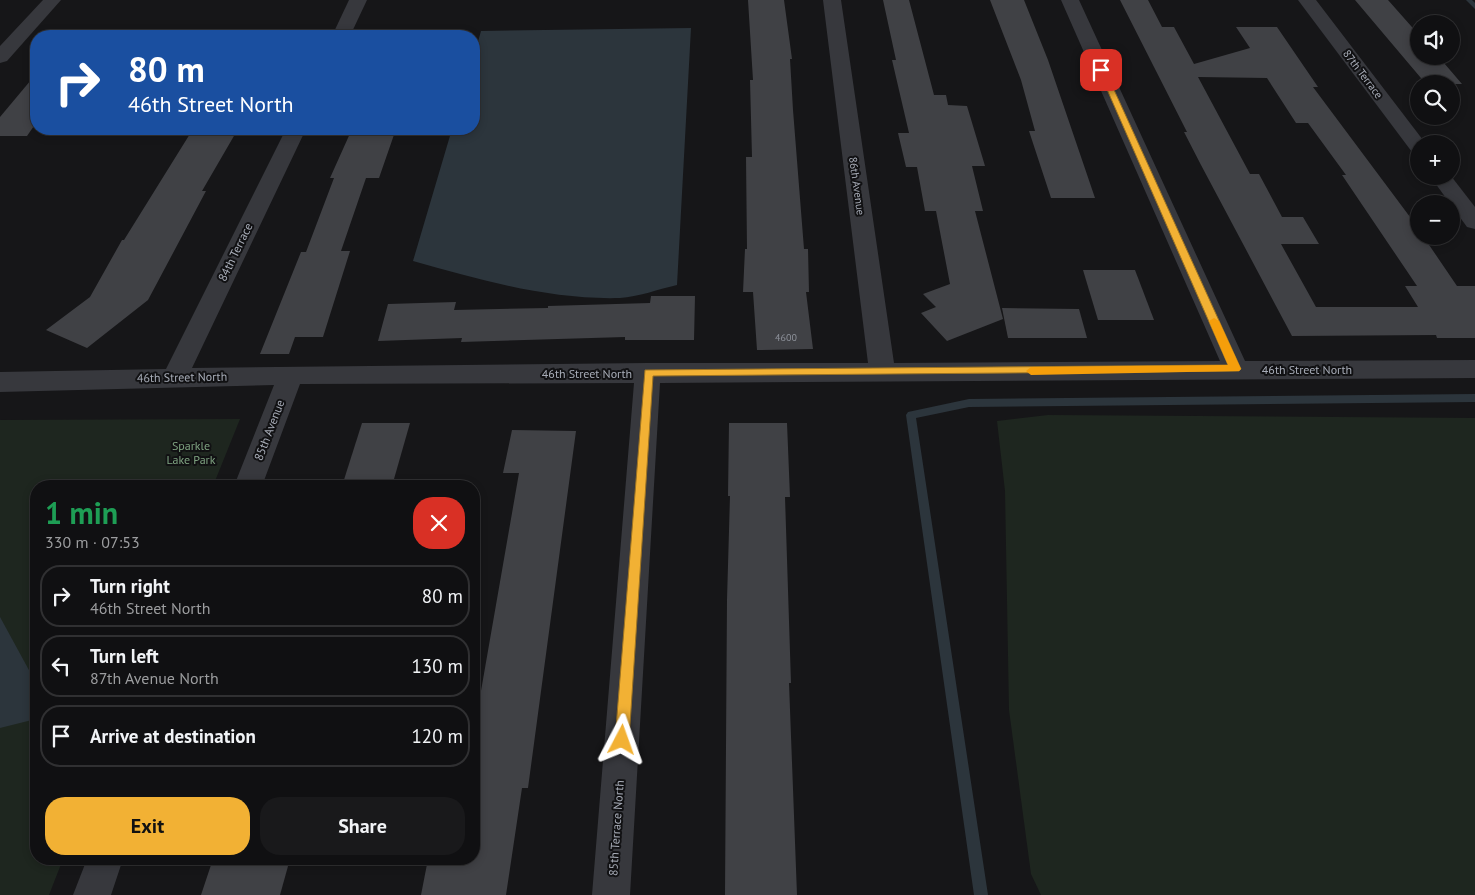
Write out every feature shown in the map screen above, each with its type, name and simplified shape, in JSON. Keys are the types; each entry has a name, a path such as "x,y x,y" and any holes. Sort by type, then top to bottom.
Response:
{"street":[{"path":"0,57 52,0"},
{"path":"344,30 358,0"},
{"name":"86th Avenue","path":"832,0 882,372"},
{"path":"1070,0 1236,369"},
{"name":"87th Terrace","path":"1307,0 1410,136"},
{"name":"84th Terrace","path":"175,376 293,135"},
{"path":"1447,185 1475,222"},
{"name":"46th Street North","path":"0,382 175,376 1475,368"},
{"name":"85th Terrace North","path":"611,895 648,372"},
{"name":"85th Avenue","path":"250,480 291,375"},
{"path":"92,895 103,865"}],"green space":[{"path":"1048,415 1475,418 1475,895 1041,895 1031,874 1009,710 1005,491 997,421"},
{"name":"Sparkle Lake Park","path":"240,419 215,480 30,480 30,865 61,865 49,895 0,895 0,420"}],"shaded area":[{"path":"691,28 677,285 641,295 620,298 568,296 489,282 413,261 450,135 480,135 481,31"},
{"path":"0,617 30,672 30,720 0,728"}],"building":[{"path":"748,0 784,0 792,59 790,59 793,110 804,249 808,249 809,292 806,292 813,349 757,350 753,292 743,292 745,249 747,249 746,157 752,157 750,80 753,80"},
{"path":"883,0 909,0 934,95 946,95 948,105 967,106 985,166 972,166 983,211 975,211 1003,319 947,341 921,313 936,307 923,294 950,284 936,211 925,211 917,167 906,167 898,133 909,133 892,60 896,60"},
{"path":"990,0 1024,0 1048,60 1095,198 1051,198 1029,131 1035,131 1021,80"},
{"path":"1120,0 1148,0 1162,27 1174,27 1194,64 1250,48 1236,27 1277,27 1318,87 1313,87 1410,217 1410,245 1429,245 1457,286 1475,286 1475,338 1437,338 1436,335 1292,336 1184,132 1187,132","holes":["1198,77 1267,78 1296,123 1308,123 1346,175 1342,175 1417,286 1405,286 1418,307 1316,307 1281,244 1319,244 1303,217 1282,217 1259,174 1250,174"]},
{"path":"1355,0 1388,0 1410,25 1410,65 1446,65 1454,75 1418,75"},
{"path":"30,81 30,132 27,136 0,136 0,117"},
{"path":"189,135 235,135 202,191 206,191 148,300 87,348 46,330 90,297 122,240 124,240"},
{"path":"349,135 394,135 379,178 366,178 341,251 350,251 323,337 295,337 289,354 260,354 301,252 306,252 334,178 330,178"},
{"path":"1083,270 1135,270 1154,320 1098,320"},
{"path":"651,296 695,296 694,340 625,340 625,337 461,342 462,338 378,341 388,304 456,302 454,310 548,308 548,306 650,303"},
{"path":"1002,308 1079,309 1087,338 1008,338"},
{"path":"362,423 410,423 394,480 344,480"},
{"path":"729,423 787,423 790,497 785,497 791,683 789,683 797,895 725,895 727,600 730,496 728,496"},
{"path":"512,430 576,431 528,788 522,788 506,895 421,895 427,865 480,865 480,697 519,473 503,473"},
{"path":"211,865 288,865 280,895 201,895"}],"waterway":[{"path":"1469,0 1475,7"},
{"path":"981,895 911,415 969,403 1475,398"}],"slow traffic":[{"path":"1031,371 1236,369 1214,321"}],"route":[{"path":"622,740 648,372 1236,369 1101,70"}]}
